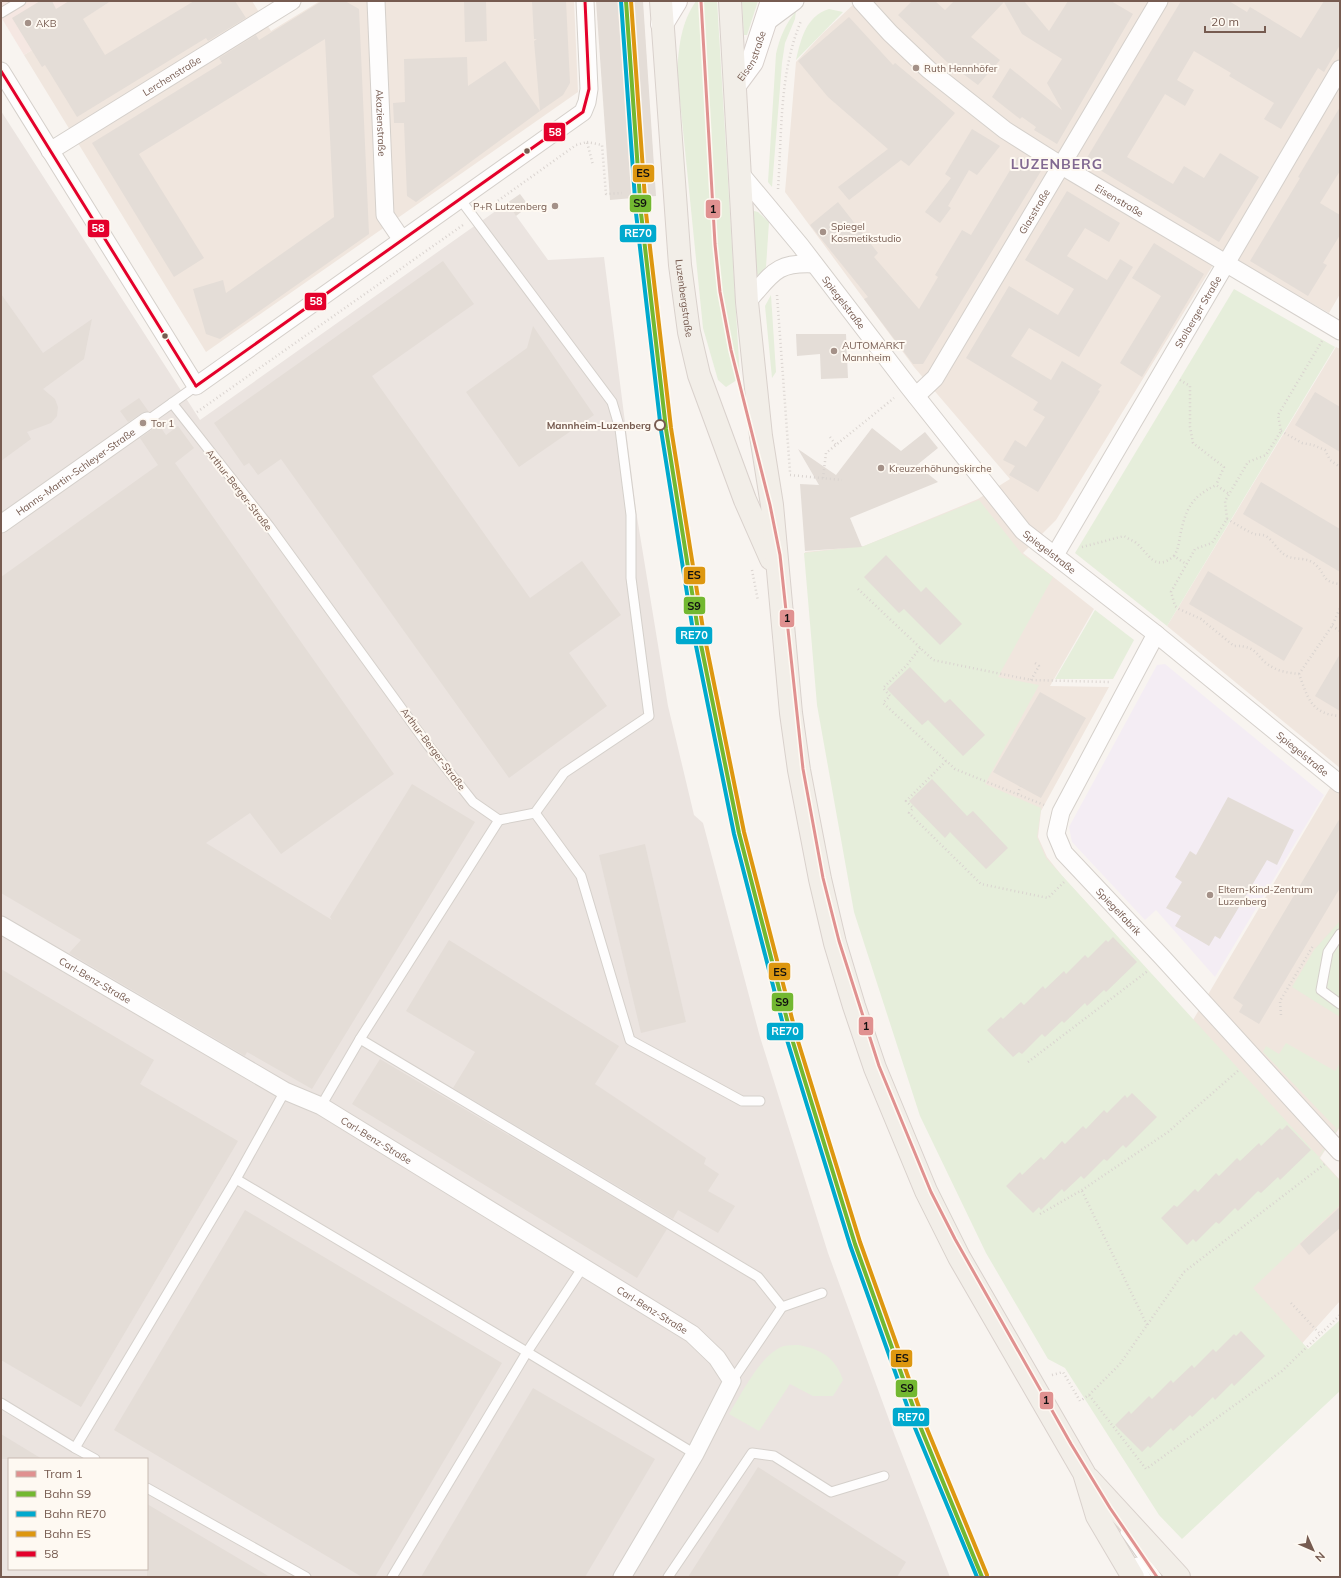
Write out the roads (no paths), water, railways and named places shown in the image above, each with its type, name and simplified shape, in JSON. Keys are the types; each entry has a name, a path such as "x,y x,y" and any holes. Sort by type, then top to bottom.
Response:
{"main road":[{"name":"Luzenbergstraße","path":"661,1 680,265 689,332 699,376 737,478 780,578"},
{"name":"Luzenbergstraße","path":"730,1 747,302 760,436 772,505 799,770 820,879 835,943 875,1068 897,1125 959,1257 1084,1473 1179,1577"},
{"name":"Luzenbergstraße","path":"1084,1473 1097,1516 1133,1577"}],"street":[{"name":"Lerchenstraße","path":"50,151 292,1"},
{"name":"Akazienstraße","path":"376,1 385,215 402,240"},
{"name":"Hanns-Martin-Schleyer-Straße","path":"196,386 583,112 587,102 589,90 584,1"},
{"path":"662,24 676,1"},
{"name":"Eisenstraße","path":"735,85 752,62 772,1"},
{"name":"Eisenstraße","path":"764,24 795,1"},
{"name":"Eisenstraße","path":"861,1 929,70 1005,130 1062,166 1336,328"},
{"name":"Glasstraße","path":"916,396 935,378 1159,1"},
{"name":"Stolberger Straße","path":"1055,555 1340,70"},
{"path":"1,71 196,386"},
{"name":"Spiegelstraße","path":"740,173 776,214 916,396 1023,531 1156,634 1340,784"},
{"path":"747,302 774,272 784,266 795,263 814,264"},
{"name":"Hanns-Martin-Schleyer-Straße","path":"1,524 147,421"},
{"name":"Spiegelfabrik","path":"1156,634 1122,695 1061,812 1056,834 1064,853 1162,957 1252,1058 1340,1151"},
{"name":"Carl-Benz-Straße","path":"1,925 285,1091 322,1106 692,1334 717,1358 732,1381"},
{"path":"622,1577 695,1454 732,1381"}],"lane":[{"path":"1,13 21,1"},
{"path":"322,1106 360,1039 499,820 535,812 564,773 649,716 630,578 631,516 620,428 612,402 460,199"},
{"name":"Hanns-Martin-Schleyer-Straße","path":"147,421 196,386"},
{"name":"Arthur-Berger-Straße","path":"172,403 269,526 473,802 499,820"},
{"path":"535,812 580,876 630,1040 742,1101 760,1101"},
{"path":"1340,934 1328,952 1321,990 1340,1004"},
{"path":"360,1039 758,1277 782,1307"},
{"path":"75,1448 236,1179 285,1091"},
{"path":"236,1179 695,1454"},
{"path":"392,1577 527,1352 583,1267"},
{"path":"732,1381 782,1307 822,1293"},
{"path":"1,1402 93,1458"},
{"path":"668,1577 752,1453 774,1456 831,1492 884,1476"},
{"path":"1084,1473 1107,1512"},
{"path":"1084,1473 1156,1577"},
{"path":"148,1489 306,1577"},
{"path":"1115,1525 1146,1577"}],"tram line":[{"name":"1","path":"701,1 715,244 720,292 731,350 770,505 780,555 803,769 823,878 839,941 879,1066 931,1192 955,1239 1071,1444 1110,1508 1157,1577"}],"rail line":[{"name":"RE70","path":"621,1 636,213 661,430 693,631 734,834 787,1040 850,1245 915,1428 977,1577"},
{"name":"S9","path":"626,1 641,213 666,429 698,630 739,833 792,1039 855,1244 920,1426 982,1577"},
{"name":"ES","path":"631,1 646,213 671,428 703,629 744,832 797,1038 860,1242 925,1424 987,1575"}],"place":[{"name":"AKB","path":"28,23"},
{"name":"Ruth Hennhöfer","path":"916,68"},
{"name":"P+R Lutzenberg","path":"555,206"},
{"name":"Spiegel Kosmetikstudio","path":"823,232"},
{"name":"AUTOMARKT Mannheim","path":"834,351"},
{"name":"Tor 1","path":"143,423"},
{"name":"Mannheim-Luzenberg","path":"660,425"},
{"name":"Kreuzerhöhungskirche","path":"881,468"},
{"name":"Eltern-Kind-Zentrum Luzenberg","path":"1210,895"}],"district":[{"name":"LUZENBERG","path":"1057,164"}]}
